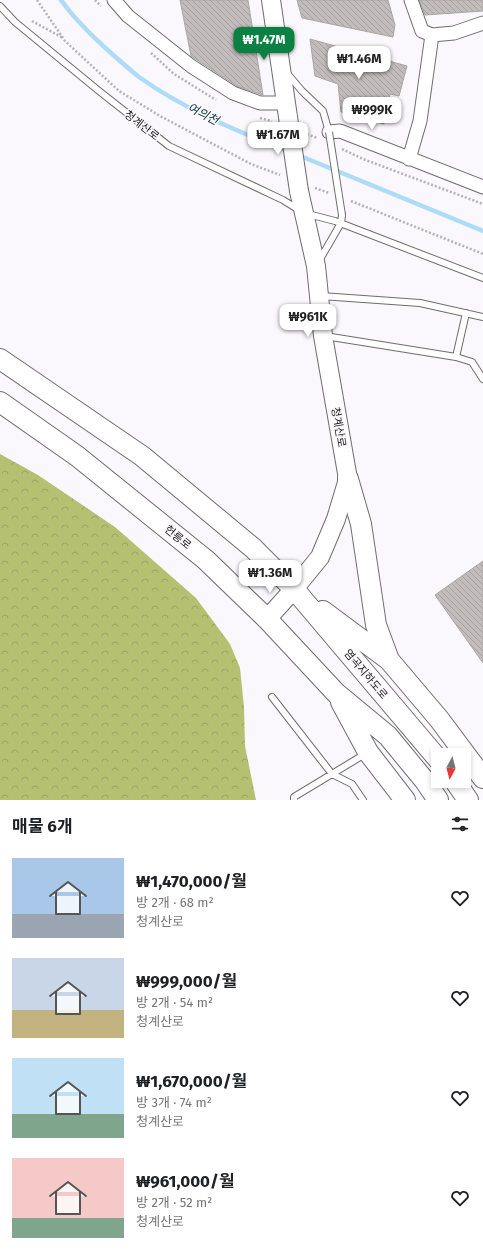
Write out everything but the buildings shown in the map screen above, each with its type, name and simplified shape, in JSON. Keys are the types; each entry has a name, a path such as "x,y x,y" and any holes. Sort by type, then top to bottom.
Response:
{"main road":[{"name":"청계산로","path":"267,619 294,589 320,556 336,519 348,479 323,336 316,266 304,213 306,189 286,110 271,0"},
{"path":"0,359 142,456 253,548 294,589 389,660 439,719 483,778"},
{"name":"헌릉로","path":"0,402 77,456 206,560 267,619 336,693"},
{"path":"348,479 362,524 376,625 389,660"},
{"name":"염곡지하도로","path":"294,589 431,751"},
{"path":"336,693 368,752 405,800"},
{"path":"336,693 388,736 425,781 438,800"},
{"path":"460,788 468,800"}],"street":[{"path":"114,0 128,16 191,66 234,93 260,103 286,110"},
{"path":"411,0 422,30 432,35 454,33 483,23"},
{"path":"409,159 420,121 432,35"},
{"path":"326,136 340,131 483,187"}],"lane":[{"name":"청계산로","path":"0,6 15,22 169,146 283,200 304,213"},
{"path":"280,65 302,91 323,111 326,136 342,215 341,224 316,266"},
{"path":"304,213 341,224 483,278"},
{"path":"319,296 420,303 483,317"},
{"path":"456,357 466,313"},
{"path":"323,336 456,357 472,362 483,380"},
{"path":"272,697 332,774 352,784 363,800"},
{"path":"294,800 294,797 368,752"}],"path":[{"path":"37,0 65,41 119,91 160,116 251,164 284,176"},
{"path":"316,137 326,136"},
{"path":"336,146 363,159 483,204"},
{"path":"306,189 336,196"},
{"path":"351,201 483,254"}],"green space":[{"path":"0,454 38,475 115,527 196,598 230,644 240,668 244,707 245,746 256,800 0,800"}],"waterway":[{"name":"여의천","path":"61,0 78,21 98,41 135,74 156,89 192,109 249,136 288,151"},
{"name":"여의천","path":"298,155 483,231"}]}
